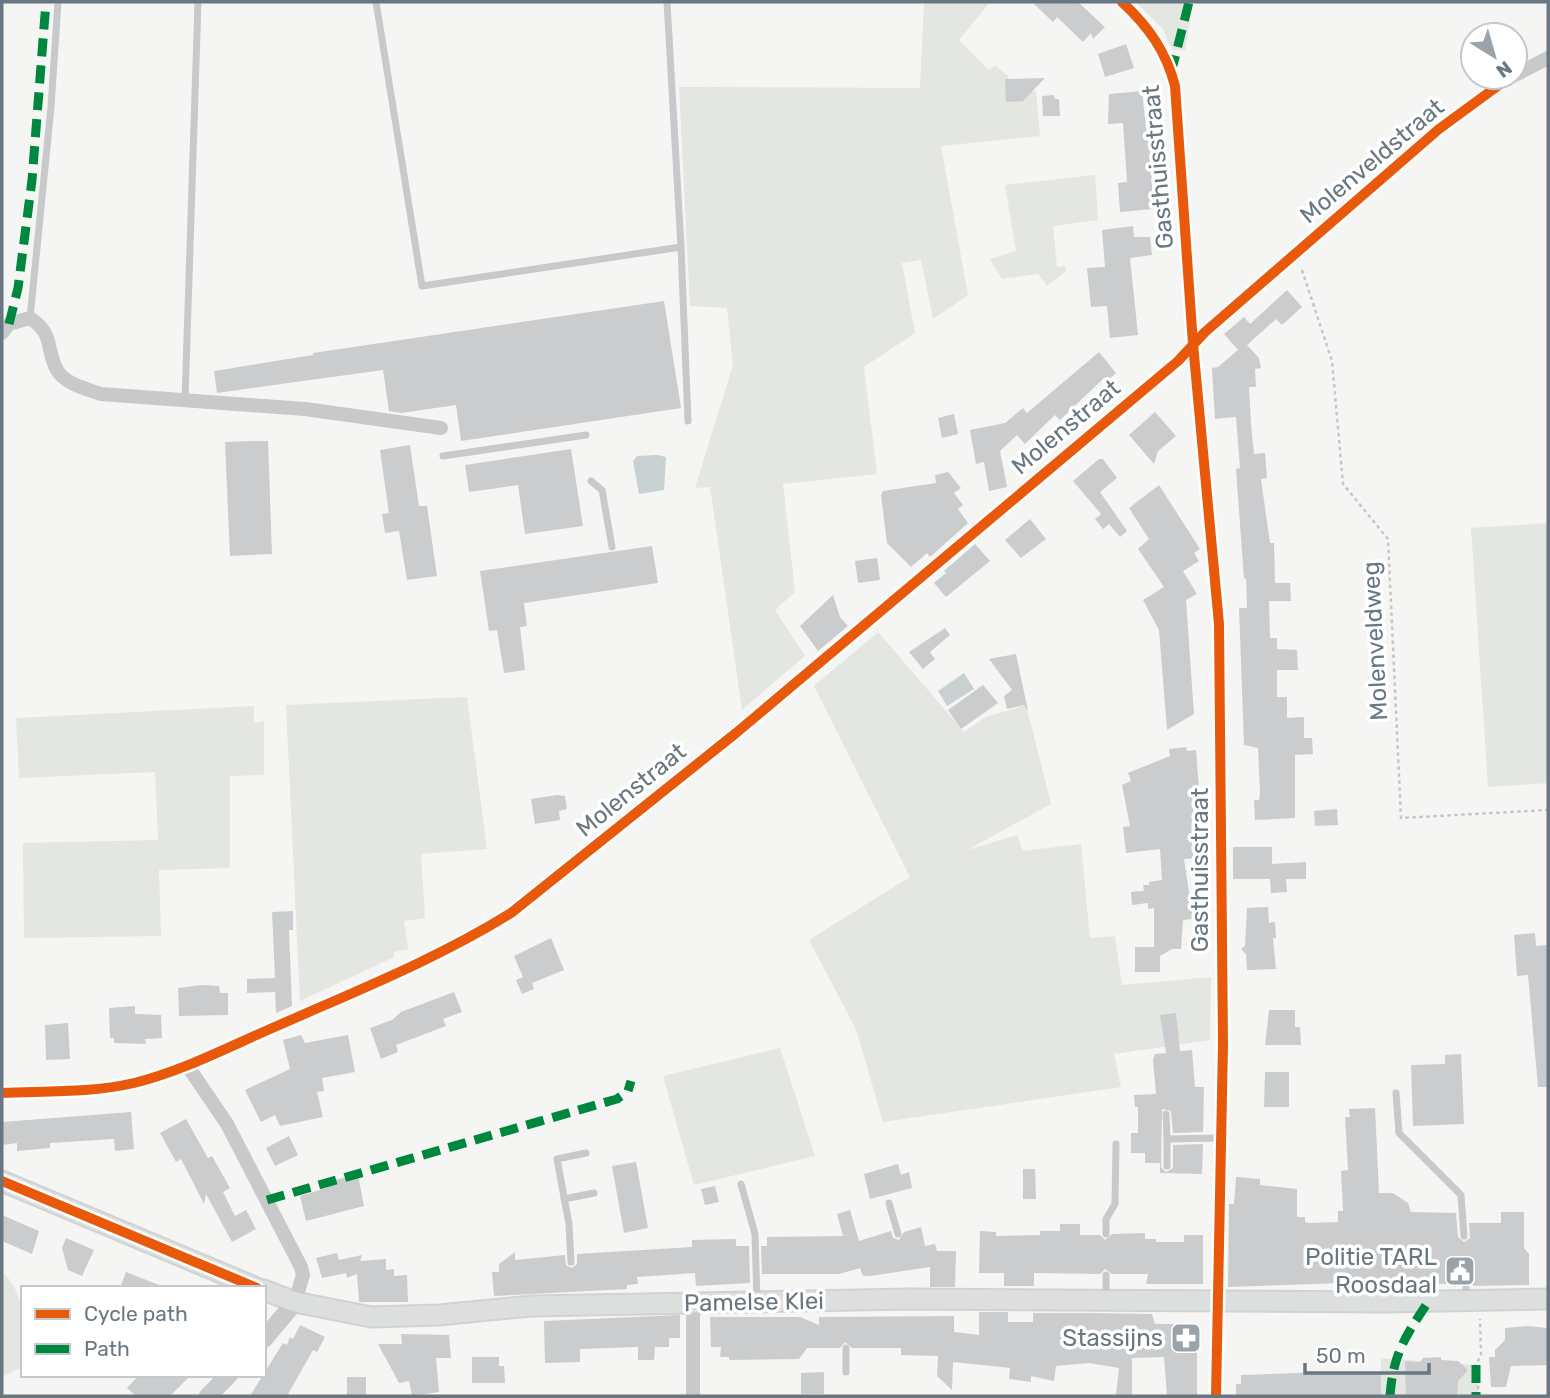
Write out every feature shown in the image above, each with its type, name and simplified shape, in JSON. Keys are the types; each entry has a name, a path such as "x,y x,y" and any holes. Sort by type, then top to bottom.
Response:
{"main road":[{"path":"2,1181 252,1286"},
{"name":"Pamelse Klei","path":"266,1291 295,1302 371,1317 439,1315 573,1299 693,1302 1106,1299 1216,1301 1471,1296 1548,1299"}],"street":[{"name":"Gasthuisstraat","path":"1122,2 1152,33 1164,54 1175,86 1193,344 1219,624 1223,1030 1216,1396"},
{"path":"1529,68 1548,58"},
{"name":"Molenveldstraat","path":"1297,253 1438,129 1491,91"},
{"path":"1193,344 1297,253"},
{"path":"2,333 9,324 30,318 43,327 58,372 76,386 101,394 305,409 441,428"},
{"name":"Molenstraat","path":"2,1093 102,1088 134,1083 187,1065 367,986 476,934 511,913 736,733 1178,361 1193,344"},
{"path":"187,1065 227,1124 301,1266 303,1275 295,1302 266,1337"},
{"path":"693,1302 693,1396"},
{"path":"208,1396 227,1377"}],"lane":[{"path":"30,318 51,107 58,2"},
{"path":"185,400 198,2"},
{"path":"376,2 422,286 681,247"},
{"path":"667,2 688,421"},
{"path":"443,456 586,435"},
{"path":"591,481 602,490 611,547"},
{"path":"1396,1093 1399,1133 1461,1195 1464,1236"},
{"path":"1166,1114 1167,1166"},
{"path":"1167,1139 1220,1138"},
{"path":"1106,1234 1106,1219 1115,1204 1116,1144"},
{"path":"570,1262 557,1159 586,1153"},
{"path":"741,1184 755,1234 757,1302"},
{"path":"564,1199 594,1194"},
{"path":"889,1202 898,1234"},
{"path":"1106,1275 1106,1299"},
{"path":"846,1348 846,1372"}],"path":[{"path":"1471,1296 1481,1355 1476,1365 1479,1396"}],"shaded area":[{"path":"924,2 990,2 959,40 989,70 995,65 1008,76 1010,94 1036,91 1040,136 941,146 968,295 933,319 921,260 902,263 915,333 864,367 877,474 783,484 795,592 775,610 805,656 742,710 710,487 695,488 733,365 727,308 690,306 679,87 920,88"},
{"path":"1136,2 1193,2 1185,50 1172,50 1162,28"},
{"path":"1095,175 1098,220 1053,226 1057,267 1065,266 1066,271 1047,286 1038,274 1002,279 990,259 1016,251 1005,185"},
{"path":"637,456 666,457 664,490 639,494 633,461"},
{"path":"1548,523 1548,783 1488,787 1471,528"},
{"path":"878,632 964,732 986,717 1026,705 1051,804 967,850 1017,835 1023,851 1081,844 1090,938 1115,936 1122,985 1211,977 1210,1040 1114,1054 1121,1087 883,1122 856,1029 809,940 910,877 814,686"},
{"path":"964,673 974,689 947,706 938,691"},
{"path":"467,697 487,849 421,854 425,918 404,921 408,949 394,952 394,957 300,1001 286,705"},
{"path":"254,706 254,723 264,721 264,775 230,776 230,868 159,870 161,936 24,938 23,843 158,840 155,772 19,778 16,718"},
{"path":"780,1048 815,1156 694,1185 663,1076"},
{"path":"2,1272 16,1291 20,1303 21,1368 2,1377"},
{"path":"1381,1358 1476,1365 1479,1396 1381,1396"}],"building":[{"path":"1032,2 1078,2 1105,27 1093,39 1091,33 1083,42 1057,17 1053,22"},
{"path":"1126,44 1134,68 1105,77 1098,54"},
{"path":"1045,78 1023,101 1006,102 1005,79"},
{"path":"1142,91 1147,138 1150,138 1153,209 1120,212 1118,183 1127,182 1123,123 1108,124 1109,94"},
{"path":"1054,95 1055,99 1059,99 1060,116 1043,116 1042,96"},
{"path":"1133,226 1134,237 1150,237 1152,255 1130,258 1138,335 1110,338 1107,306 1091,307 1087,268 1105,267 1102,230"},
{"path":"1287,290 1302,307 1282,325 1276,319 1247,345 1259,358 1261,368 1255,369 1256,387 1249,387 1251,424 1254,454 1265,453 1267,478 1261,479 1270,543 1274,543 1275,583 1290,583 1291,601 1269,601 1270,638 1277,638 1277,649 1297,650 1298,670 1277,670 1277,697 1287,697 1287,718 1304,717 1304,738 1312,738 1313,754 1295,755 1295,818 1255,820 1254,800 1259,800 1260,794 1258,748 1244,745 1239,608 1247,608 1236,469 1240,468 1236,417 1215,419 1212,368 1218,367 1238,350 1224,334 1244,317 1250,324"},
{"path":"664,301 681,408 461,441 456,405 401,413 389,411 383,370 217,393 214,371 313,353"},
{"path":"1099,352 1116,373 1107,381 1104,378 1060,420 1055,415 1025,444 1017,435 1000,451 1007,487 989,491 984,462 976,464 970,430 1005,423 1023,408 1027,413"},
{"path":"1155,412 1176,436 1158,451 1154,464 1129,435"},
{"path":"954,414 958,434 942,438 938,418"},
{"path":"268,441 272,554 230,556 225,442"},
{"path":"410,445 419,506 427,506 437,576 407,580 399,531 385,533 382,514 389,513 380,450"},
{"path":"571,449 583,526 525,534 518,485 469,492 465,465"},
{"path":"1099,459 1103,459 1117,478 1100,492 1127,531 1120,537 1109,524 1103,529 1095,519 1101,514 1073,481"},
{"path":"948,472 961,488 954,493 963,505 958,509 968,523 930,557 927,553 911,567 887,543 881,495 883,491 936,483 935,475"},
{"path":"1159,485 1200,549 1194,553 1199,561 1183,571 1197,594 1186,600 1194,714 1167,730 1159,630 1143,600 1164,587 1138,549 1149,539 1129,508"},
{"path":"1030,519 1046,539 1021,558 1005,540"},
{"path":"975,544 990,561 946,597 934,583"},
{"path":"652,546 658,583 524,603 527,626 520,627 525,670 504,673 497,630 489,631 480,571"},
{"path":"877,558 880,580 858,583 855,561"},
{"path":"833,595 840,617 848,626 818,651 800,626"},
{"path":"945,628 950,635 930,652 935,659 923,669 909,652"},
{"path":"1016,654 1028,711 1024,705 1007,709 1004,696 1012,690 989,659"},
{"path":"983,685 998,703 961,729 948,710"},
{"path":"1186,747 1187,751 1196,750 1203,840 1200,842 1201,858 1184,859 1193,919 1183,920 1181,949 1172,949 1160,956 1160,972 1135,972 1135,947 1154,947 1154,908 1148,909 1148,903 1132,905 1131,892 1144,891 1143,885 1162,880 1160,849 1126,853 1123,827 1130,826 1122,785 1131,781 1128,773 1170,756 1169,749"},
{"path":"565,796 567,809 559,811 560,820 535,824 531,799"},
{"path":"1337,809 1338,825 1315,826 1314,811"},
{"path":"1233,847 1272,847 1272,864 1306,862 1306,879 1286,879 1287,892 1271,893 1270,879 1233,879"},
{"path":"1268,907 1269,923 1275,922 1276,938 1273,938 1276,969 1247,970 1246,954 1241,949 1245,946 1247,908"},
{"path":"293,911 293,930 289,930 292,1006 276,1013 275,992 247,993 247,979 275,978 272,912"},
{"path":"1535,933 1536,946 1548,945 1548,1087 1538,1087 1528,975 1517,976 1514,935"},
{"path":"551,938 564,970 532,983 534,989 522,994 516,980 523,977 514,956"},
{"path":"219,986 220,993 228,993 228,1015 179,1016 178,988"},
{"path":"454,992 462,1012 443,1019 446,1026 396,1045 398,1052 381,1059 370,1028 392,1020 401,1012"},
{"path":"135,1006 135,1014 161,1015 162,1038 145,1039 146,1044 114,1043 114,1038 110,1038 109,1008"},
{"path":"1269,1010 1295,1010 1295,1027 1300,1027 1301,1045 1265,1045"},
{"path":"1176,1013 1180,1051 1192,1050 1195,1087 1204,1087 1203,1132 1173,1133 1171,1111 1162,1109 1161,1167 1166,1172 1173,1168 1173,1145 1203,1144 1202,1174 1160,1173 1160,1163 1145,1163 1145,1153 1131,1153 1131,1133 1138,1133 1138,1107 1135,1107 1134,1095 1156,1094 1153,1060 1155,1054 1166,1053 1160,1015"},
{"path":"68,1023 70,1059 46,1060 45,1025"},
{"path":"301,1035 305,1043 348,1035 355,1072 322,1078 324,1091 317,1092 323,1117 280,1126 275,1115 261,1122 245,1090 290,1069 283,1040"},
{"path":"1461,1054 1464,1124 1413,1126 1411,1065 1445,1064 1445,1055"},
{"path":"1265,1072 1289,1072 1289,1107 1264,1107"},
{"path":"1375,1108 1379,1193 1393,1193 1408,1203 1411,1212 1456,1213 1458,1237 1464,1242 1470,1238 1469,1223 1501,1223 1501,1212 1524,1212 1524,1248 1529,1254 1529,1285 1474,1286 1465,1278 1460,1284 1438,1284 1438,1279 1408,1281 1405,1285 1402,1281 1228,1287 1229,1204 1234,1204 1236,1177 1260,1179 1260,1185 1297,1189 1297,1217 1305,1217 1305,1222 1310,1223 1338,1222 1338,1211 1343,1211 1341,1171 1348,1170 1345,1117 1350,1117 1349,1109"},
{"path":"131,1112 134,1149 115,1151 114,1139 50,1143 50,1148 17,1151 17,1143 2,1145 2,1122"},
{"path":"186,1119 208,1158 212,1156 230,1188 223,1192 235,1216 246,1210 256,1229 232,1242 206,1194 204,1204 181,1159 176,1162 160,1133"},
{"path":"289,1136 298,1155 275,1166 266,1148"},
{"path":"636,1162 648,1228 624,1233 612,1166"},
{"path":"898,1164 901,1175 909,1172 912,1188 870,1199 864,1174"},
{"path":"1023,1169 1035,1169 1036,1199 1023,1199"},
{"path":"358,1175 364,1206 306,1221 300,1196 326,1188 325,1182"},
{"path":"715,1186 719,1202 705,1205 701,1189"},
{"path":"850,1210 859,1241 891,1231 893,1238 899,1240 904,1232 921,1227 925,1246 935,1244 937,1251 956,1251 955,1287 930,1287 930,1267 870,1276 863,1276 860,1268 839,1274 762,1274 761,1246 767,1246 767,1237 843,1236 837,1214"},
{"path":"2,1215 39,1231 32,1254 2,1241"},
{"path":"1060,1224 1080,1224 1080,1235 1100,1235 1105,1240 1112,1234 1145,1233 1145,1239 1156,1239 1156,1242 1184,1242 1184,1235 1203,1235 1203,1284 1146,1284 1148,1274 1112,1274 1105,1269 1100,1274 1034,1273 1034,1286 1004,1286 1004,1273 979,1273 980,1231 996,1232 996,1236 1040,1235 1040,1231 1060,1231"},
{"path":"66,1238 94,1250 82,1276 68,1270 62,1248"},
{"path":"736,1239 736,1246 749,1246 750,1283 696,1286 695,1273 637,1277 638,1284 627,1285 627,1289 494,1296 492,1272 499,1272 499,1264 515,1252 515,1260 565,1255 566,1265 572,1268 577,1264 577,1254 692,1247 692,1240"},
{"path":"337,1253 339,1260 362,1255 360,1261 386,1259 386,1270 394,1269 394,1276 407,1275 408,1302 359,1302 357,1274 347,1278 346,1273 322,1278 316,1258"},
{"path":"126,1272 161,1286 121,1286"},
{"path":"979,1312 1008,1312 1008,1322 1033,1322 1033,1313 1091,1313 1152,1314 1155,1324 1197,1324 1197,1396 1167,1396 1164,1357 1132,1358 1132,1396 1116,1396 1119,1368 1089,1363 1056,1366 1054,1381 1031,1376 1031,1382 1009,1379 1010,1368 953,1362 952,1390 937,1376 938,1356 901,1355 901,1348 852,1348 845,1342 840,1348 807,1348 799,1359 729,1360 729,1357 720,1357 721,1347 711,1347 710,1317 800,1317 819,1325 819,1317 954,1316 954,1332 979,1335"},
{"path":"680,1315 680,1338 669,1338 669,1347 655,1347 654,1360 638,1360 638,1347 580,1349 580,1362 545,1363 544,1321"},
{"path":"300,1325 325,1337 317,1352 313,1350 287,1396 250,1396 262,1377 266,1377 266,1370 283,1343 287,1345 290,1337 293,1339"},
{"path":"1505,1328 1548,1328 1548,1365 1511,1366 1506,1387 1491,1387 1489,1357 1495,1357 1495,1350 1505,1340"},
{"path":"401,1334 449,1335 451,1358 436,1358 439,1392 412,1396 409,1381 399,1383 378,1344 402,1344"},
{"path":"472,1357 499,1357 499,1366 504,1366 505,1383 472,1383"},
{"path":"1441,1357 1441,1360 1458,1361 1468,1370 1458,1381 1457,1396 1406,1396 1405,1361 1420,1362 1423,1358"},
{"path":"824,1372 824,1394 801,1394 801,1373"},
{"path":"1381,1372 1381,1396 1236,1396 1236,1384 1241,1384 1241,1375"},
{"path":"137,1377 189,1377 170,1396 136,1396 127,1388"},
{"path":"347,1377 366,1377 366,1396 347,1396"}],"marked path":[{"path":"9,324 18,288 32,180 46,2"},
{"path":"1171,73 1189,2"},
{"path":"267,1200 617,1099 628,1091 631,1081"},
{"path":"1390,1396 1397,1357 1428,1302"},
{"path":"1476,1365 1476,1396"}],"cycle path":[{"path":"1122,2 1155,40 1167,61 1175,86 1193,344 1219,624 1223,1044 1216,1396"},
{"path":"2,1093 101,1088 134,1083 170,1072 396,974 511,913 736,733 1178,361 1205,332 1439,129 1491,91"},
{"path":"2,1181 252,1286"}],"place":[{"name":"Politie TARL Roosdaal","path":"1460,1271"},
{"name":"Stassijns","path":"1186,1338"}]}
